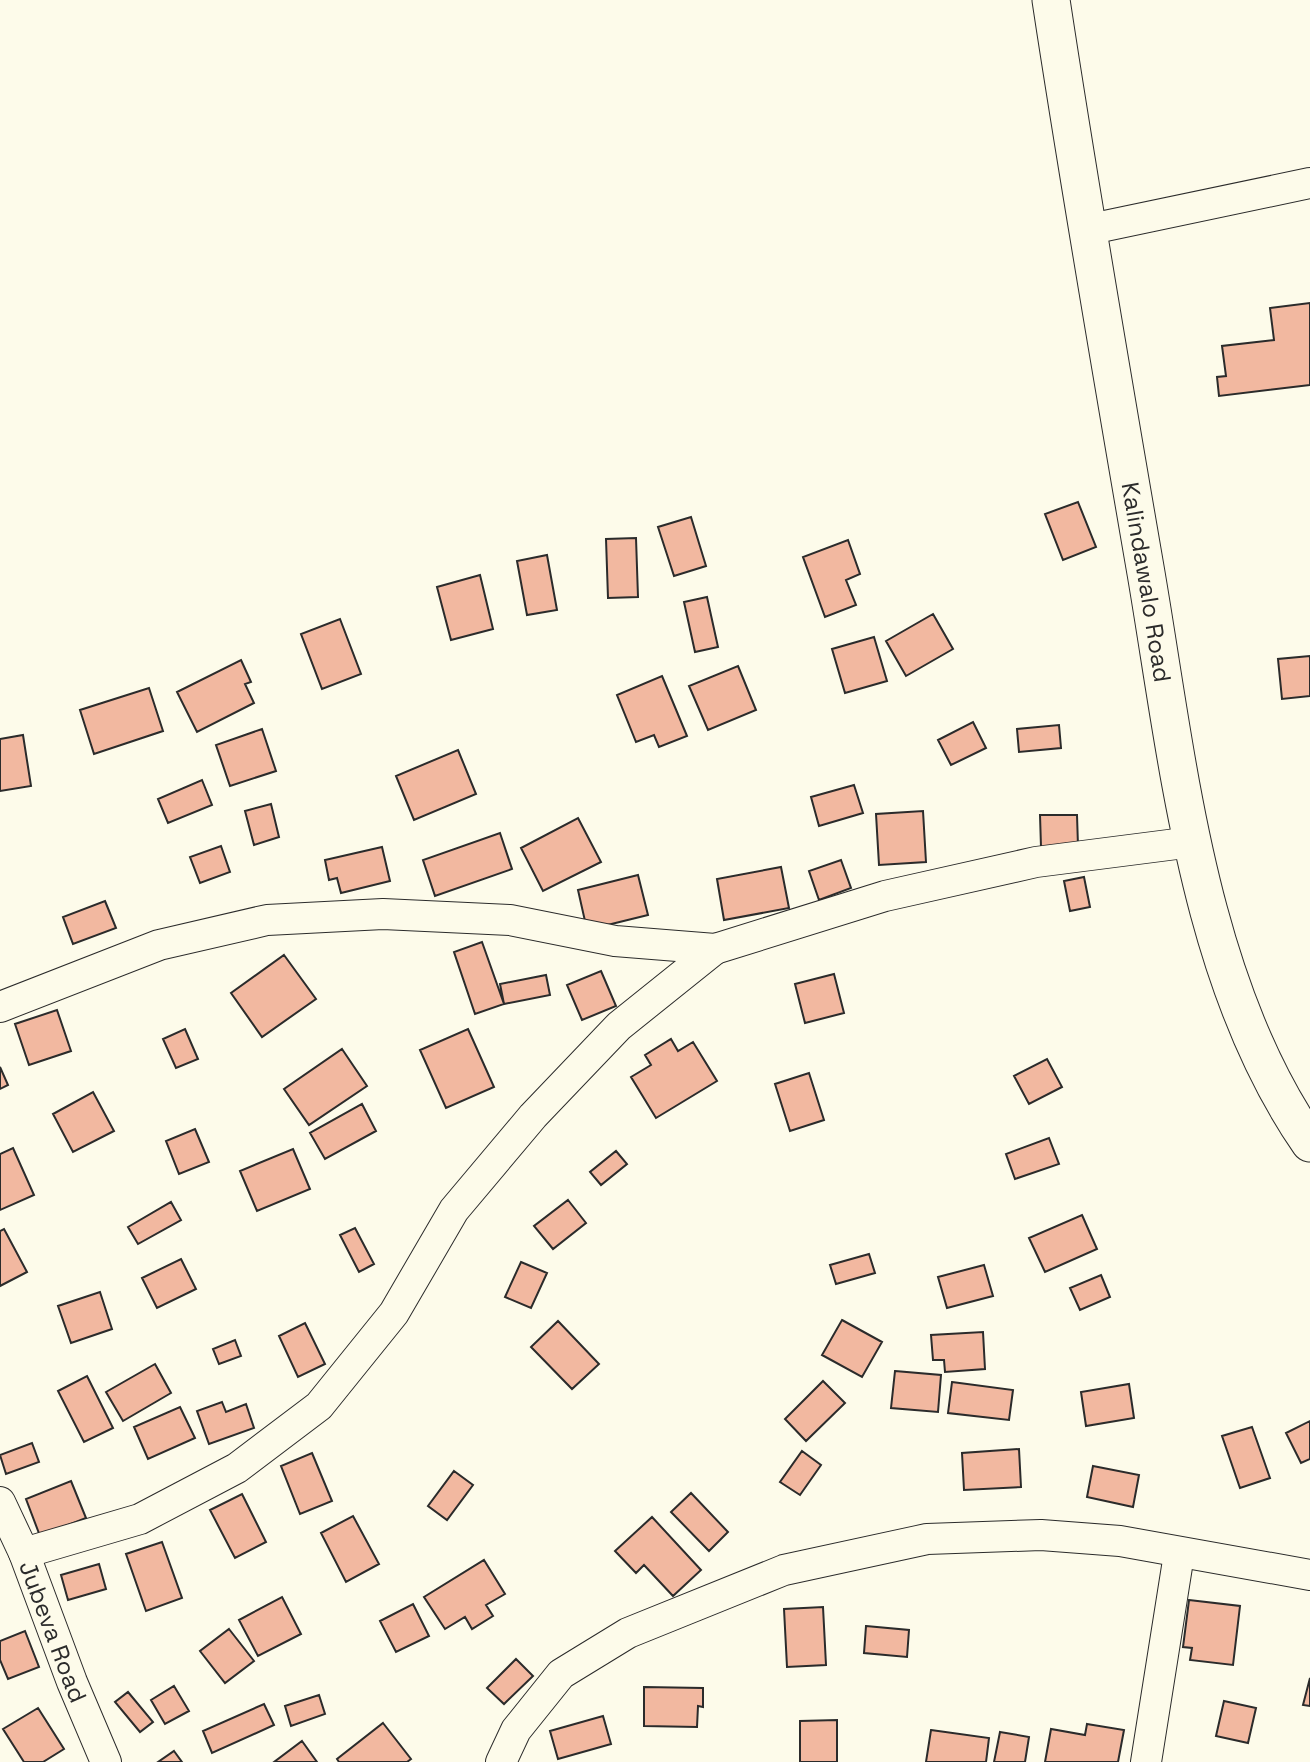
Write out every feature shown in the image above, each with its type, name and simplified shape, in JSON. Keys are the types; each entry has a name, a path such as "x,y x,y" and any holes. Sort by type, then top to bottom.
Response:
{"street":[{"name":"Kalindawalo Road","path":"1051,0 1086,230 1192,842 1223,963 1268,1069 1310,1143"},
{"path":"1086,230 1310,183"},
{"path":"24,1553 140,1519 237,1468 319,1406 394,1313 454,1209 533,1116 619,1026 715,949 885,896 1035,862 1192,842"},
{"path":"0,1007 159,945 267,920 383,914 510,920 615,940 715,949"},
{"name":"Jubeva Road","path":"0,1502 24,1553 104,1761"},
{"path":"500,1762 516,1730 561,1674 628,1633 784,1570 927,1539 1041,1535 1120,1541 1310,1575"},
{"path":"1146,1762 1179,1553"}],"building":[{"path":"1310,303 1310,385 1219,396 1217,377 1226,376 1222,346 1274,340 1270,308"},
{"path":"1078,502 1096,547 1063,560 1045,514"},
{"path":"691,517 706,566 674,576 658,527"},
{"path":"636,538 638,597 608,598 606,539"},
{"path":"848,540 860,574 846,580 856,605 825,617 803,557"},
{"path":"547,555 557,610 527,615 517,561"},
{"path":"480,575 493,629 451,640 437,587"},
{"path":"707,597 718,647 695,652 684,602"},
{"path":"933,614 953,649 906,676 886,641"},
{"path":"340,619 361,674 322,689 301,634"},
{"path":"874,637 887,681 845,693 832,649"},
{"path":"1310,656 1310,696 1282,699 1278,659"},
{"path":"241,660 251,682 245,684 254,703 197,732 177,692"},
{"path":"738,666 756,710 708,730 689,686"},
{"path":"662,676 687,736 659,747 654,735 636,742 617,695"},
{"path":"149,688 163,731 94,754 80,710"},
{"path":"973,722 986,748 951,765 938,740"},
{"path":"1059,725 1061,748 1019,752 1017,729"},
{"path":"262,729 276,771 230,786 216,745"},
{"path":"23,735 31,786 0,791 0,739"},
{"path":"458,750 476,794 414,820 396,776"},
{"path":"202,780 212,805 168,823 158,799"},
{"path":"854,785 863,813 819,826 811,797"},
{"path":"271,804 279,837 254,845 245,811"},
{"path":"923,811 926,862 879,865 876,814"},
{"path":"1040,815 1077,815 1078,846 1041,847"},
{"path":"578,818 601,862 543,891 521,848"},
{"path":"500,833 512,869 435,896 423,860"},
{"path":"221,846 230,872 200,883 190,857"},
{"path":"382,847 390,881 341,893 337,878 329,880 325,860"},
{"path":"841,860 851,888 819,900 809,871"},
{"path":"781,867 789,908 724,920 717,879"},
{"path":"638,875 648,915 587,930 578,890"},
{"path":"1084,877 1090,907 1070,911 1064,881"},
{"path":"105,901 116,928 73,944 63,917"},
{"path":"482,942 504,1004 475,1014 454,952"},
{"path":"284,955 316,999 262,1037 231,993"},
{"path":"601,971 616,1006 582,1020 567,985"},
{"path":"834,974 844,1013 805,1023 795,984"},
{"path":"546,975 550,995 504,1004 500,984"},
{"path":"57,1010 71,1051 29,1065 15,1024"},
{"path":"185,1029 198,1059 176,1068 163,1039"},
{"path":"468,1029 494,1087 446,1108 420,1050"},
{"path":"671,1039 678,1051 693,1042 717,1081 656,1118 631,1077 651,1065 645,1055"},
{"path":"342,1049 367,1086 309,1125 284,1089"},
{"path":"1047,1059 1062,1087 1029,1104 1014,1076"},
{"path":"0,1067 8,1085 0,1089"},
{"path":"809,1073 824,1120 790,1131 775,1084"},
{"path":"93,1092 114,1131 73,1152 53,1114"},
{"path":"362,1104 376,1131 325,1159 310,1133"},
{"path":"195,1129 209,1162 179,1174 166,1141"},
{"path":"1049,1138 1059,1164 1015,1179 1006,1154"},
{"path":"13,1148 34,1195 0,1210 0,1154"},
{"path":"293,1149 310,1189 257,1211 240,1171"},
{"path":"616,1151 627,1164 601,1185 590,1172"},
{"path":"568,1200 586,1223 553,1249 534,1226"},
{"path":"171,1202 181,1220 138,1244 128,1227"},
{"path":"1082,1215 1097,1249 1045,1272 1029,1238"},
{"path":"355,1228 374,1264 359,1272 340,1235"},
{"path":"4,1229 27,1272 0,1286 0,1231"},
{"path":"869,1254 875,1273 836,1284 830,1265"},
{"path":"181,1259 196,1289 157,1308 142,1278"},
{"path":"521,1262 547,1273 531,1308 505,1297"},
{"path":"984,1265 993,1296 947,1308 938,1277"},
{"path":"1101,1275 1110,1297 1080,1310 1070,1288"},
{"path":"100,1292 112,1329 71,1343 58,1306"},
{"path":"842,1320 882,1342 862,1377 822,1355"},
{"path":"558,1321 599,1364 572,1389 531,1347"},
{"path":"305,1323 325,1364 298,1377 279,1336"},
{"path":"983,1332 985,1369 945,1372 944,1360 933,1360 931,1335"},
{"path":"235,1340 241,1356 219,1364 213,1349"},
{"path":"155,1364 171,1393 123,1421 106,1392"},
{"path":"895,1371 941,1375 938,1412 891,1408"},
{"path":"87,1376 113,1428 84,1442 58,1391"},
{"path":"823,1381 845,1403 806,1441 785,1419"},
{"path":"952,1382 1013,1390 1009,1420 948,1413"},
{"path":"1129,1384 1134,1418 1086,1426 1081,1392"},
{"path":"222,1402 226,1412 246,1404 254,1428 209,1444 197,1411"},
{"path":"180,1407 195,1438 148,1459 134,1427"},
{"path":"1310,1421 1310,1459 1301,1463 1286,1433"},
{"path":"1252,1427 1270,1478 1240,1488 1222,1436"},
{"path":"32,1443 39,1462 6,1474 0,1455"},
{"path":"1019,1449 1021,1487 964,1490 962,1453"},
{"path":"802,1451 821,1465 800,1495 780,1482"},
{"path":"312,1453 332,1501 300,1514 281,1466"},
{"path":"1093,1466 1139,1475 1133,1507 1087,1497"},
{"path":"454,1471 473,1485 447,1520 428,1506"},
{"path":"71,1481 86,1518 40,1536 26,1499"},
{"path":"691,1493 728,1532 709,1551 671,1512"},
{"path":"242,1494 266,1542 235,1558 210,1510"},
{"path":"353,1516 379,1564 346,1582 321,1533"},
{"path":"652,1517 701,1570 673,1596 644,1565 636,1573 615,1551"},
{"path":"162,1542 182,1598 146,1611 126,1554"},
{"path":"484,1560 505,1594 486,1605 493,1616 472,1629 465,1617 445,1629 424,1597"},
{"path":"99,1564 106,1589 68,1600 61,1575"},
{"path":"282,1597 301,1634 258,1656 239,1620"},
{"path":"1189,1600 1240,1606 1233,1665 1190,1660 1192,1648 1183,1647"},
{"path":"413,1604 429,1636 396,1652 380,1621"},
{"path":"823,1607 826,1665 787,1667 784,1609"},
{"path":"866,1626 909,1630 907,1657 864,1653"},
{"path":"229,1629 254,1661 225,1683 200,1651"},
{"path":"25,1631 39,1667 8,1679 0,1660 0,1641"},
{"path":"516,1659 533,1676 504,1704 487,1688"},
{"path":"1310,1678 1310,1706 1303,1705"},
{"path":"174,1686 189,1711 165,1724 151,1700"},
{"path":"644,1687 703,1688 703,1707 698,1706 697,1727 644,1726"},
{"path":"128,1692 153,1722 140,1732 115,1702"},
{"path":"319,1695 325,1714 291,1726 285,1706"},
{"path":"1224,1701 1256,1708 1248,1743 1216,1736"},
{"path":"264,1704 274,1725 212,1753 203,1731"},
{"path":"38,1708 64,1749 43,1762 24,1762 3,1729"},
{"path":"603,1716 611,1744 558,1759 550,1731"},
{"path":"837,1720 837,1762 800,1762 800,1721"},
{"path":"383,1723 411,1759 407,1762 339,1762 337,1759"},
{"path":"1087,1724 1124,1730 1118,1762 1045,1762 1051,1729 1085,1735"},
{"path":"931,1730 989,1738 986,1762 926,1762"},
{"path":"1000,1732 1029,1737 1025,1762 994,1762"},
{"path":"302,1741 317,1762 274,1762"},
{"path":"174,1751 182,1762 158,1762"}]}
